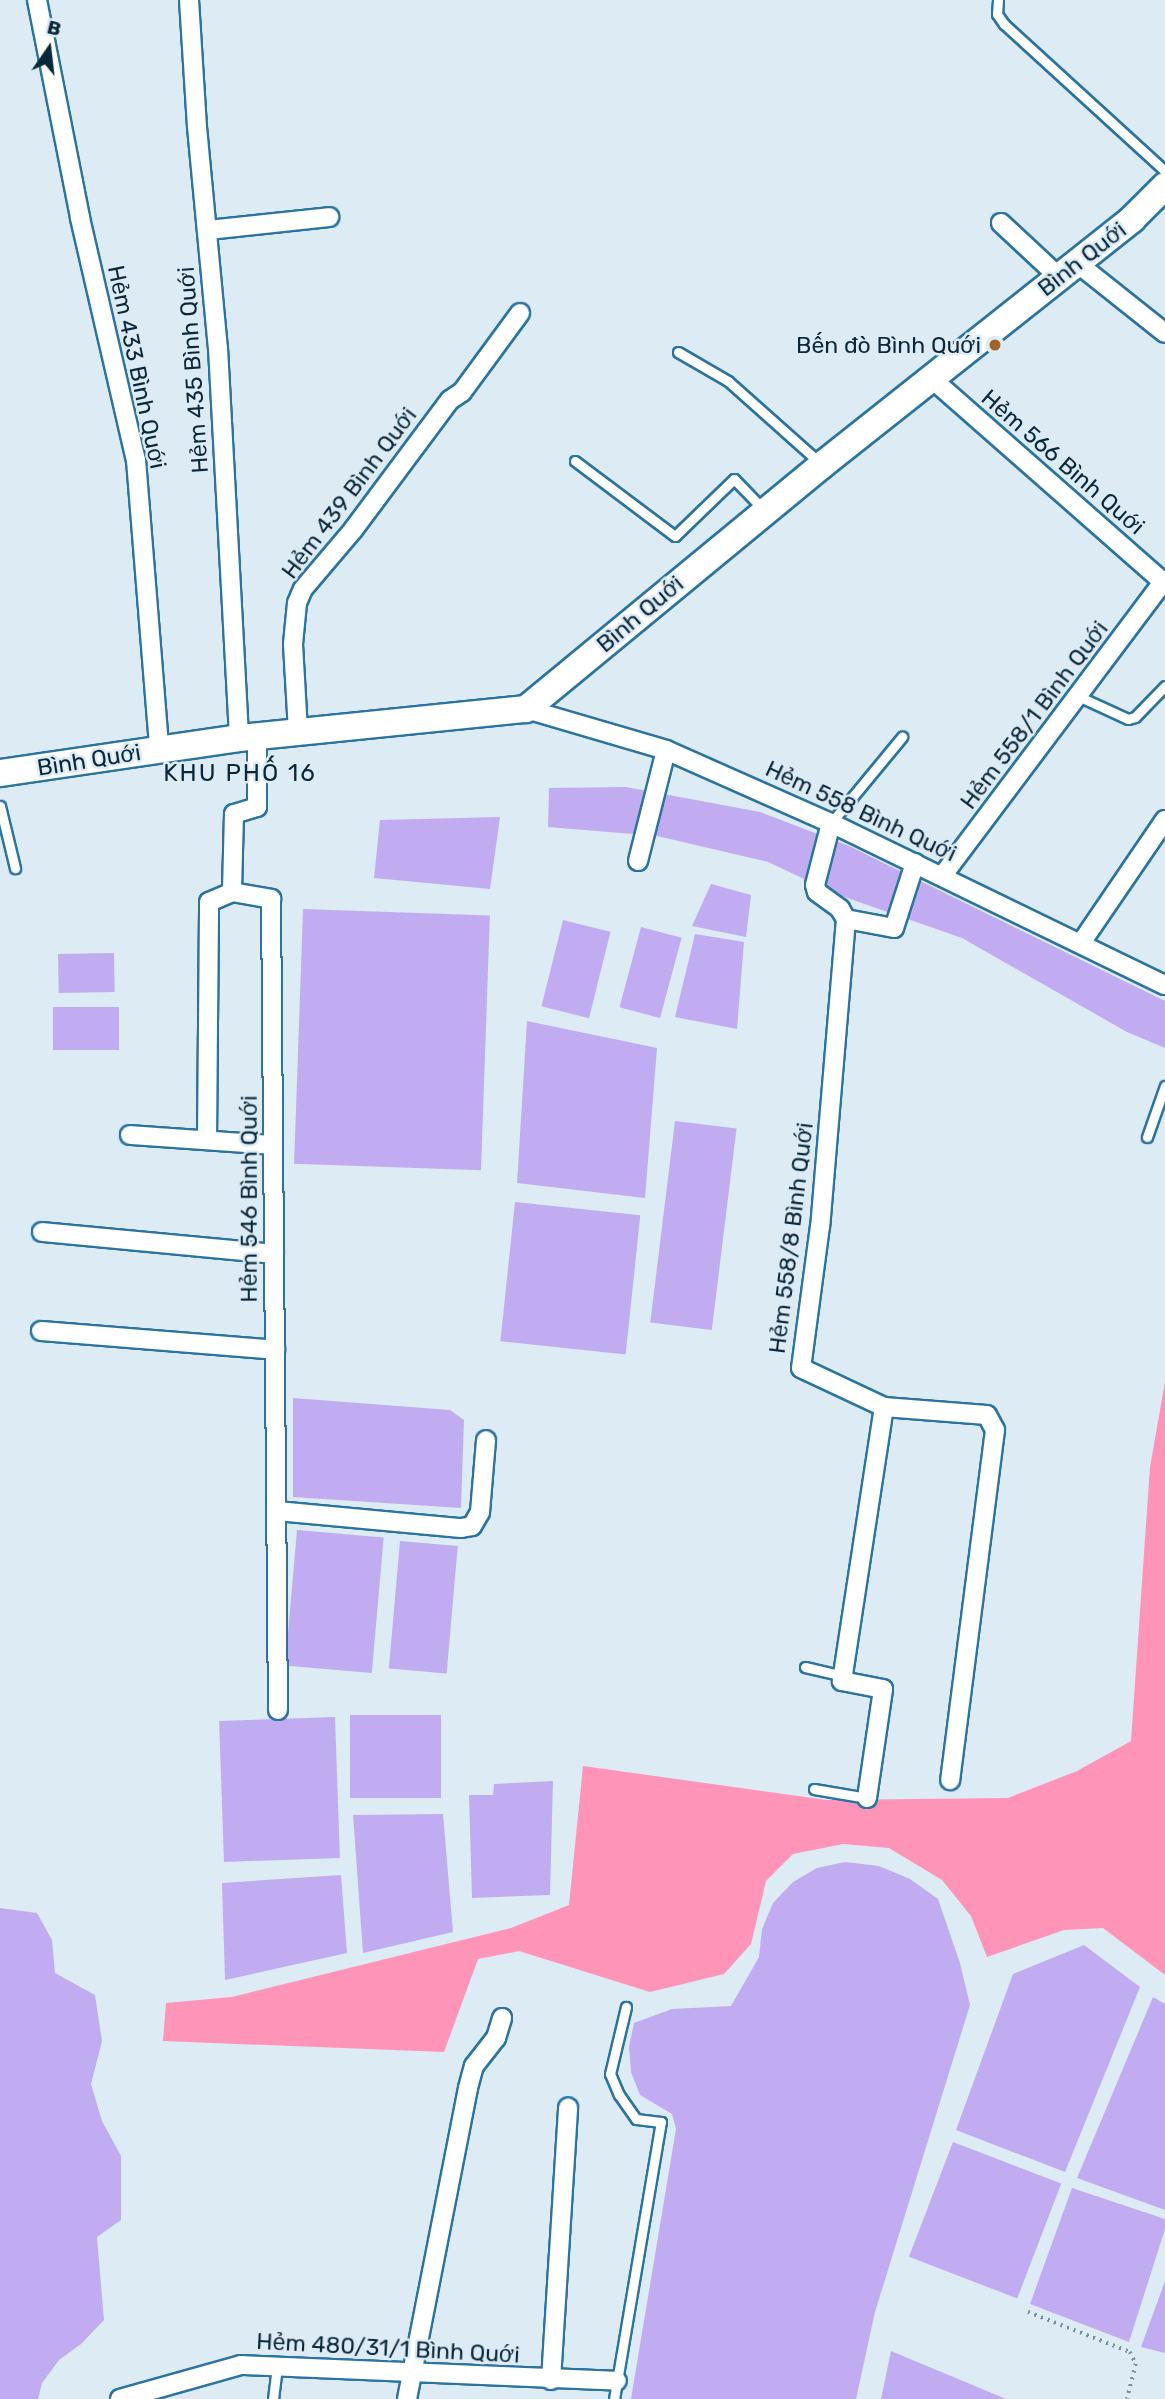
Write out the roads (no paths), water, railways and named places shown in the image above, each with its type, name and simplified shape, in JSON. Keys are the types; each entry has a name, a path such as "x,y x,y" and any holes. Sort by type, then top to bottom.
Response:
{"main road":[{"name":"Bình Quới","path":"0,773 248,737 526,709 822,465 1132,219 1165,186"}],"street":[{"name":"Hẻm 433 Bình Quới","path":"37,0 80,218 136,460 159,749"},
{"name":"Hẻm 435 Bình Quới","path":"189,0 248,737"},
{"path":"208,230 329,217"},
{"path":"1001,223 1165,333"},
{"name":"Hẻm 439 Bình Quới","path":"298,732 293,644 297,603 303,589 354,530 520,313"},
{"name":"Hẻm 566 Bình Quới","path":"931,378 1163,582"},
{"name":"Hẻm 558/1 Bình Quới","path":"943,875 1163,582"},
{"name":"Hẻm 558 Bình Quới","path":"526,709 666,750 914,867 943,875 1165,985"},
{"path":"207,1140 209,902 232,892 234,814 257,807 248,737"},
{"path":"638,861 666,750"},
{"path":"1081,943 1165,820"},
{"path":"830,827 815,883 817,892 840,909 846,919 894,928 914,867"},
{"name":"Hẻm 546 Bình Quới","path":"232,892 271,900 278,1710"},
{"name":"Hẻm 558/8 Bình Quới","path":"846,919 820,1226 800,1371 884,1407 987,1415 995,1430 950,1780"},
{"path":"130,1135 273,1145"},
{"path":"42,1231 274,1254"},
{"path":"41,1331 275,1350"},
{"path":"867,1798 883,1689 842,1681 884,1407"},
{"path":"276,1511 472,1527 480,1512 486,1440"},
{"path":"407,2399 474,2066 496,2038 502,2018"},
{"path":"551,2380 568,2108"},
{"name":"Hẻm 480/31/1 Bình Quới","path":"120,2399 241,2365 551,2380 615,2390"}],"lane":[{"path":"998,0 997,15 1004,24 1165,171"},
{"path":"678,352 728,381 822,465"},
{"path":"575,461 675,536 734,479 765,512"},
{"path":"1080,696 1128,719 1135,717 1165,686"},
{"path":"830,827 902,737"},
{"path":"0,806 15,868"},
{"path":"1147,1137 1165,1086"},
{"path":"805,1667 843,1676"},
{"path":"814,1789 867,1798"},
{"path":"615,2390 661,2122 636,2119 619,2095 610,2074 626,2007"},
{"path":"273,2399 277,2368"}],"place":[{"name":"Bến đò Bình Quới","path":"995,345"}],"district":[{"name":"KHU PHỐ 16","path":"240,774"}]}
